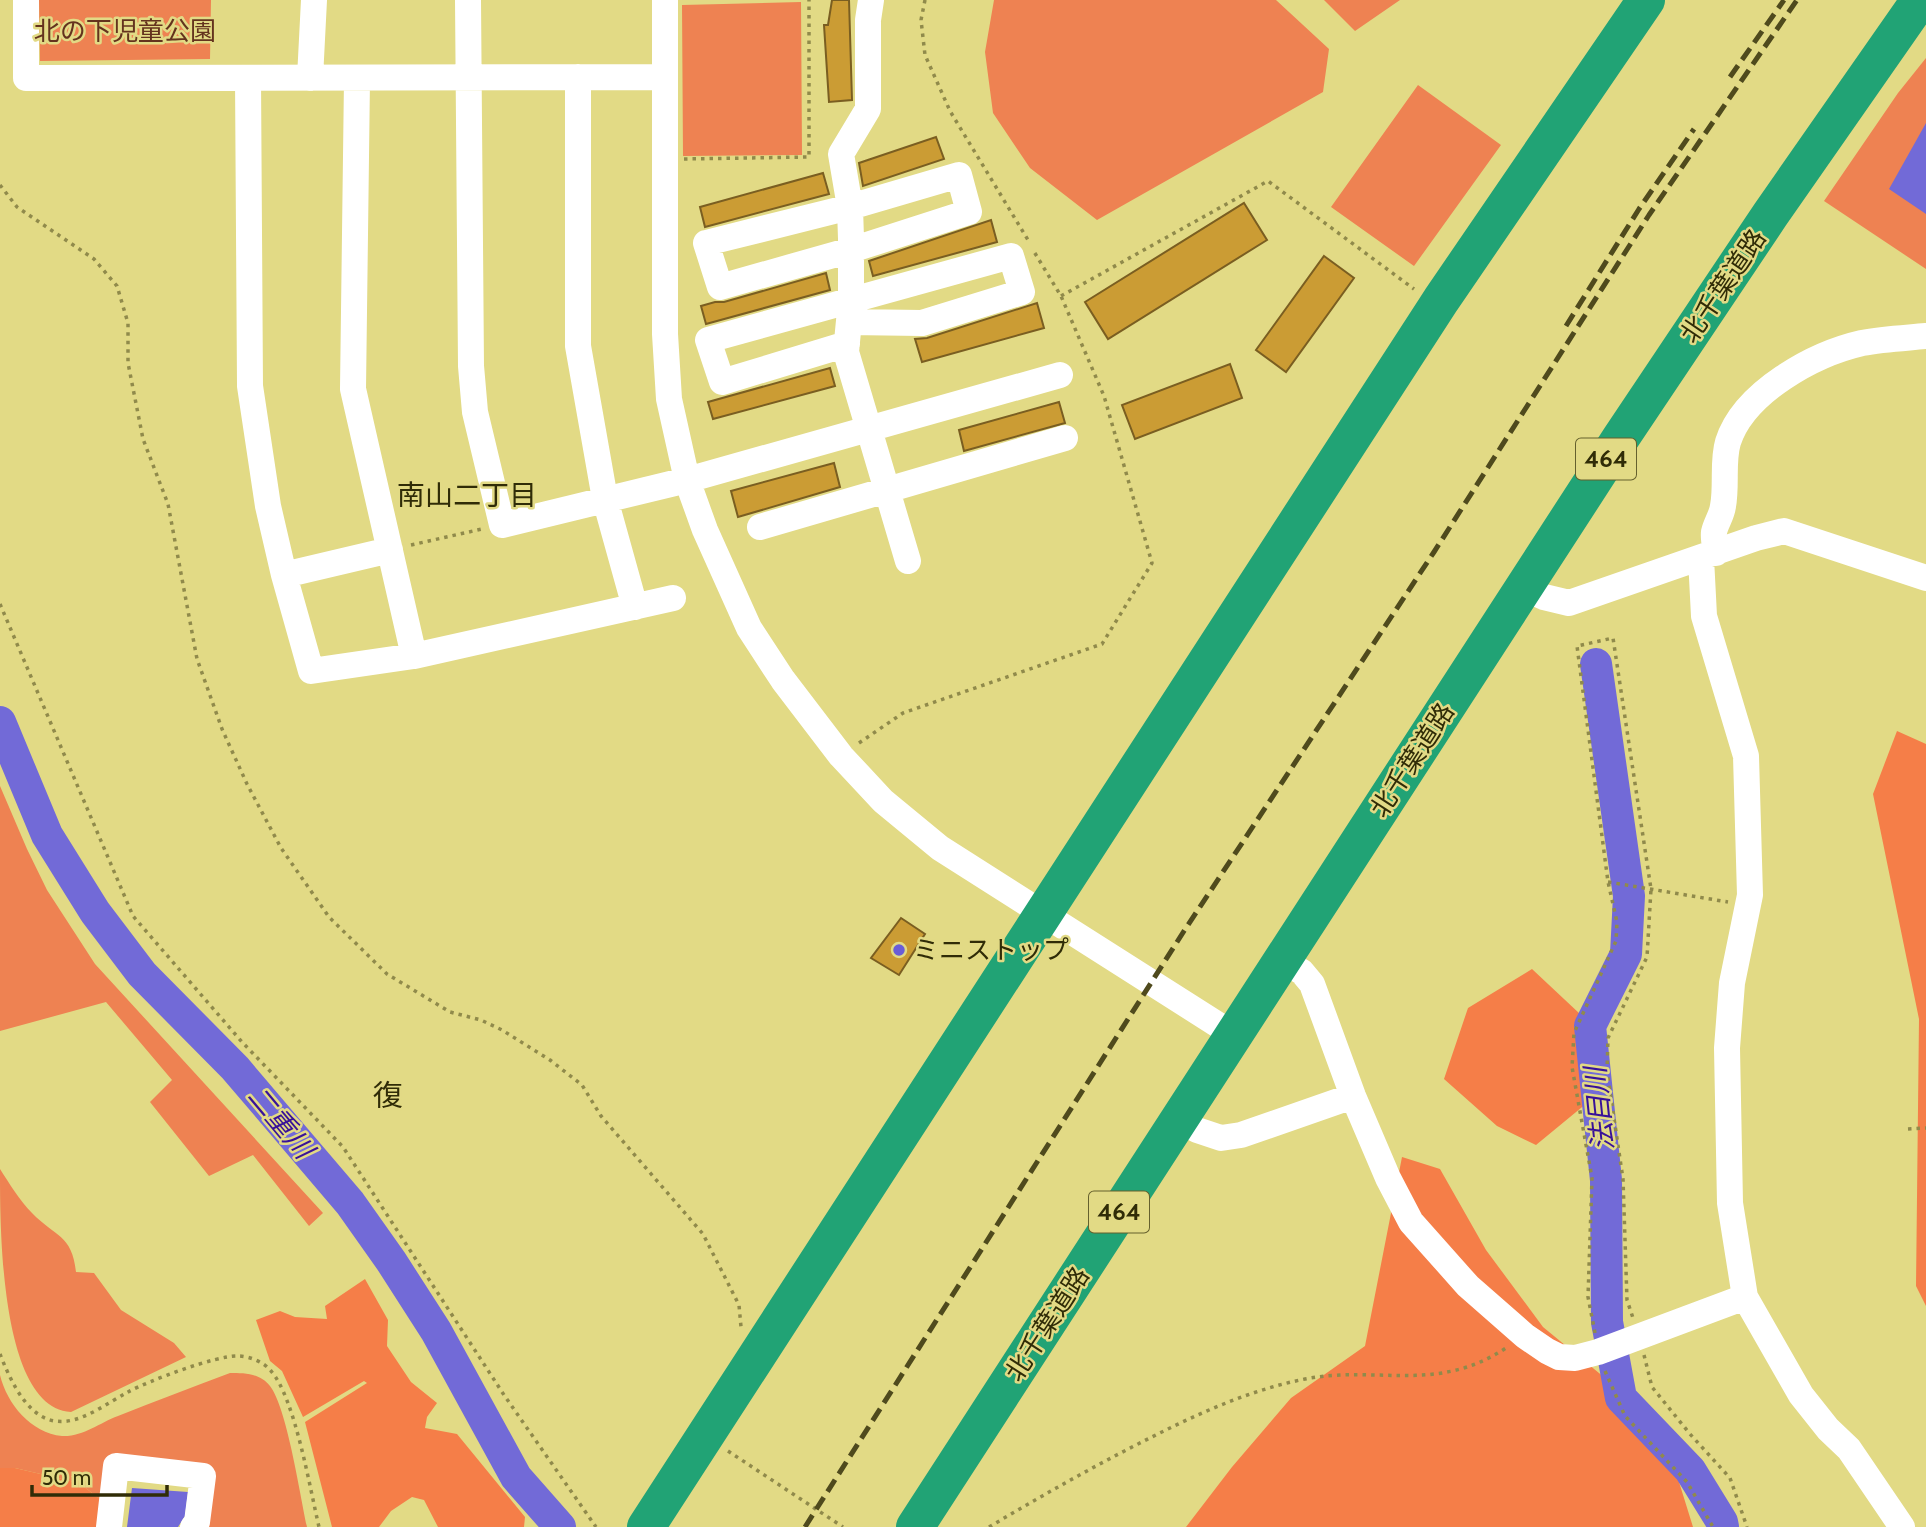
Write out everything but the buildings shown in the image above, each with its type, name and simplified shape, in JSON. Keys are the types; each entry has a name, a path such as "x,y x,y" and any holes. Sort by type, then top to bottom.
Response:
{"highway":[{"path":"646,1527 839,1230 1049,918 1441,300 1646,0"},
{"name":"北千葉道路","path":"915,1527 1179,1120 1226,1031 1282,960 1620,439 1770,215 1920,0"}],"street":[{"path":"26,0 26,78 664,77"},
{"path":"310,78 314,0"},
{"path":"468,0 471,366 475,412 502,524 687,480 1060,375"},
{"path":"665,0 665,334 669,399 687,480 705,530 749,628 783,680 841,756 883,801 940,848 1226,1031"},
{"path":"871,0 867,20 868,109 841,154 849,207 851,250 846,352 908,561"},
{"path":"578,77 578,346 605,499 635,607"},
{"path":"248,78 250,386 268,506 284,575 312,671 414,656 673,598"},
{"path":"357,79 353,389 414,656"},
{"path":"959,175 969,212 851,250 720,287 706,243 849,207 959,175"},
{"path":"1012,256 1022,292 922,323 849,322 1012,256"},
{"path":"1902,1527 1849,1449 1828,1429 1801,1395 1745,1297 1730,1203 1727,1048 1732,983 1750,895 1746,756 1704,616 1708,556 1723,507 1728,443 1749,406 1788,374 1819,359 1861,344 1926,336"},
{"path":"760,527 1065,438"},
{"path":"1522,588 1569,603 1784,531 1926,578"},
{"path":"284,575 390,550"},
{"path":"1282,960 1302,972 1312,984 1353,1096 1388,1178 1411,1222 1468,1286 1525,1336 1559,1357 1576,1358 1745,1297"},
{"path":"1179,1120 1197,1130 1222,1138 1241,1135 1353,1096"},
{"path":"109,1527 116,1466 203,1476 197,1522 193,1527"}],"path":[{"path":"664,159 808,157 809,0"},
{"path":"841,756 904,713 1102,644 1152,563 1104,396 1062,296 950,111 925,55 921,20 925,0"},
{"path":"1062,296 1268,181 1420,293"},
{"path":"0,185 17,207 94,259 117,286 128,323 128,363 143,439 168,504 197,659 232,751 281,848 329,917 387,974 450,1012 481,1020 502,1030 550,1060 582,1085 601,1116 703,1234 739,1305 741,1333"},
{"path":"390,550 502,524"},
{"path":"0,604 133,916 242,1042 343,1147 504,1395 596,1527"},
{"path":"1713,1527 1687,1482 1625,1416 1598,1352 1588,1297 1592,1178 1572,1067 1574,1033 1616,941 1617,922 1608,882 1577,646 1613,638 1651,890 1647,957 1608,1038 1607,1071 1623,1179 1627,1300 1640,1337 1652,1387 1730,1478 1747,1527"},
{"path":"1608,882 1748,905"},
{"path":"1908,1129 1926,1128"},
{"path":"989,1527 1063,1483 1178,1424 1245,1394 1306,1379 1347,1375 1406,1377 1448,1374 1485,1362 1525,1336"},
{"path":"0,1354 11,1382 24,1400 42,1416 55,1422 77,1419 130,1391 220,1357 240,1356 256,1360 269,1368 279,1381 294,1422 319,1527"},
{"path":"720,1445 843,1527"}],"green space":[{"name":"北の下児童公園","path":"39,0 211,0 210,59 40,61"},
{"path":"994,0 1276,0 1329,49 1323,92 1097,220 1030,168 993,113 985,52"},
{"path":"1324,0 1400,0 1355,31"},
{"path":"801,2 802,155 683,156 682,5"},
{"path":"1926,58 1926,269 1824,201 1898,93"},
{"path":"1418,85 1501,145 1414,266 1331,207"},
{"path":"0,786 47,890 95,964 323,1213 309,1226 253,1155 209,1176 150,1102 172,1080 106,1002 0,1031"},
{"path":"0,1169 28,1208 66,1243 71,1250 76,1272 94,1273 121,1310 174,1343 186,1357 71,1412 48,1403 30,1381 17,1349 9,1312 1,1232"},
{"path":"230,1373 262,1378 276,1397 287,1432 307,1527 200,1527 210,1470 110,1457 104,1502 79,1483 15,1468 0,1468 0,1375 8,1396 31,1423 51,1434 70,1436"}],"shaded area":[{"path":"1926,123 1926,214 1889,189"},
{"path":"1897,731 1926,744 1926,1306 1916,1286 1919,1019 1873,794"},
{"path":"1532,969 1580,1014 1587,1103 1536,1145 1497,1126 1444,1079 1468,1008"},
{"path":"1402,1157 1440,1169 1486,1250 1543,1327 1661,1424 1693,1527 1186,1527 1232,1467 1291,1398 1365,1346"},
{"path":"365,1279 388,1320 387,1346 411,1382 437,1403 427,1417 425,1428 457,1434 525,1517 524,1527 438,1527 424,1500 412,1497 391,1511 379,1527 332,1527 305,1422 367,1383 364,1381 303,1417 282,1371 270,1361 256,1320 280,1311 295,1317 327,1319 325,1306"},
{"path":"0,1468 15,1468 79,1483 104,1502 101,1527 0,1527"},
{"path":"132,1488 188,1492 185,1516 178,1527 127,1527"}],"waterway":[{"name":"法目川","path":"1596,664 1629,896 1626,954 1590,1026 1606,1180 1607,1322 1621,1398 1690,1470 1723,1527"},
{"name":"二重川","path":"0,722 47,835 95,912 142,974 235,1068 350,1203 436,1331 516,1477 560,1527"}],"railway":[{"path":"1730,77 1784,0"},
{"path":"805,1527 1184,931 1434,552 1649,215 1797,0"},
{"path":"1566,326 1639,209 1694,129"}],"place":[{"name":"ミニストップ","path":"899,950"}],"district":[{"name":"南山二丁目","path":"467,495"},
{"name":"復","path":"388,1096"}]}
